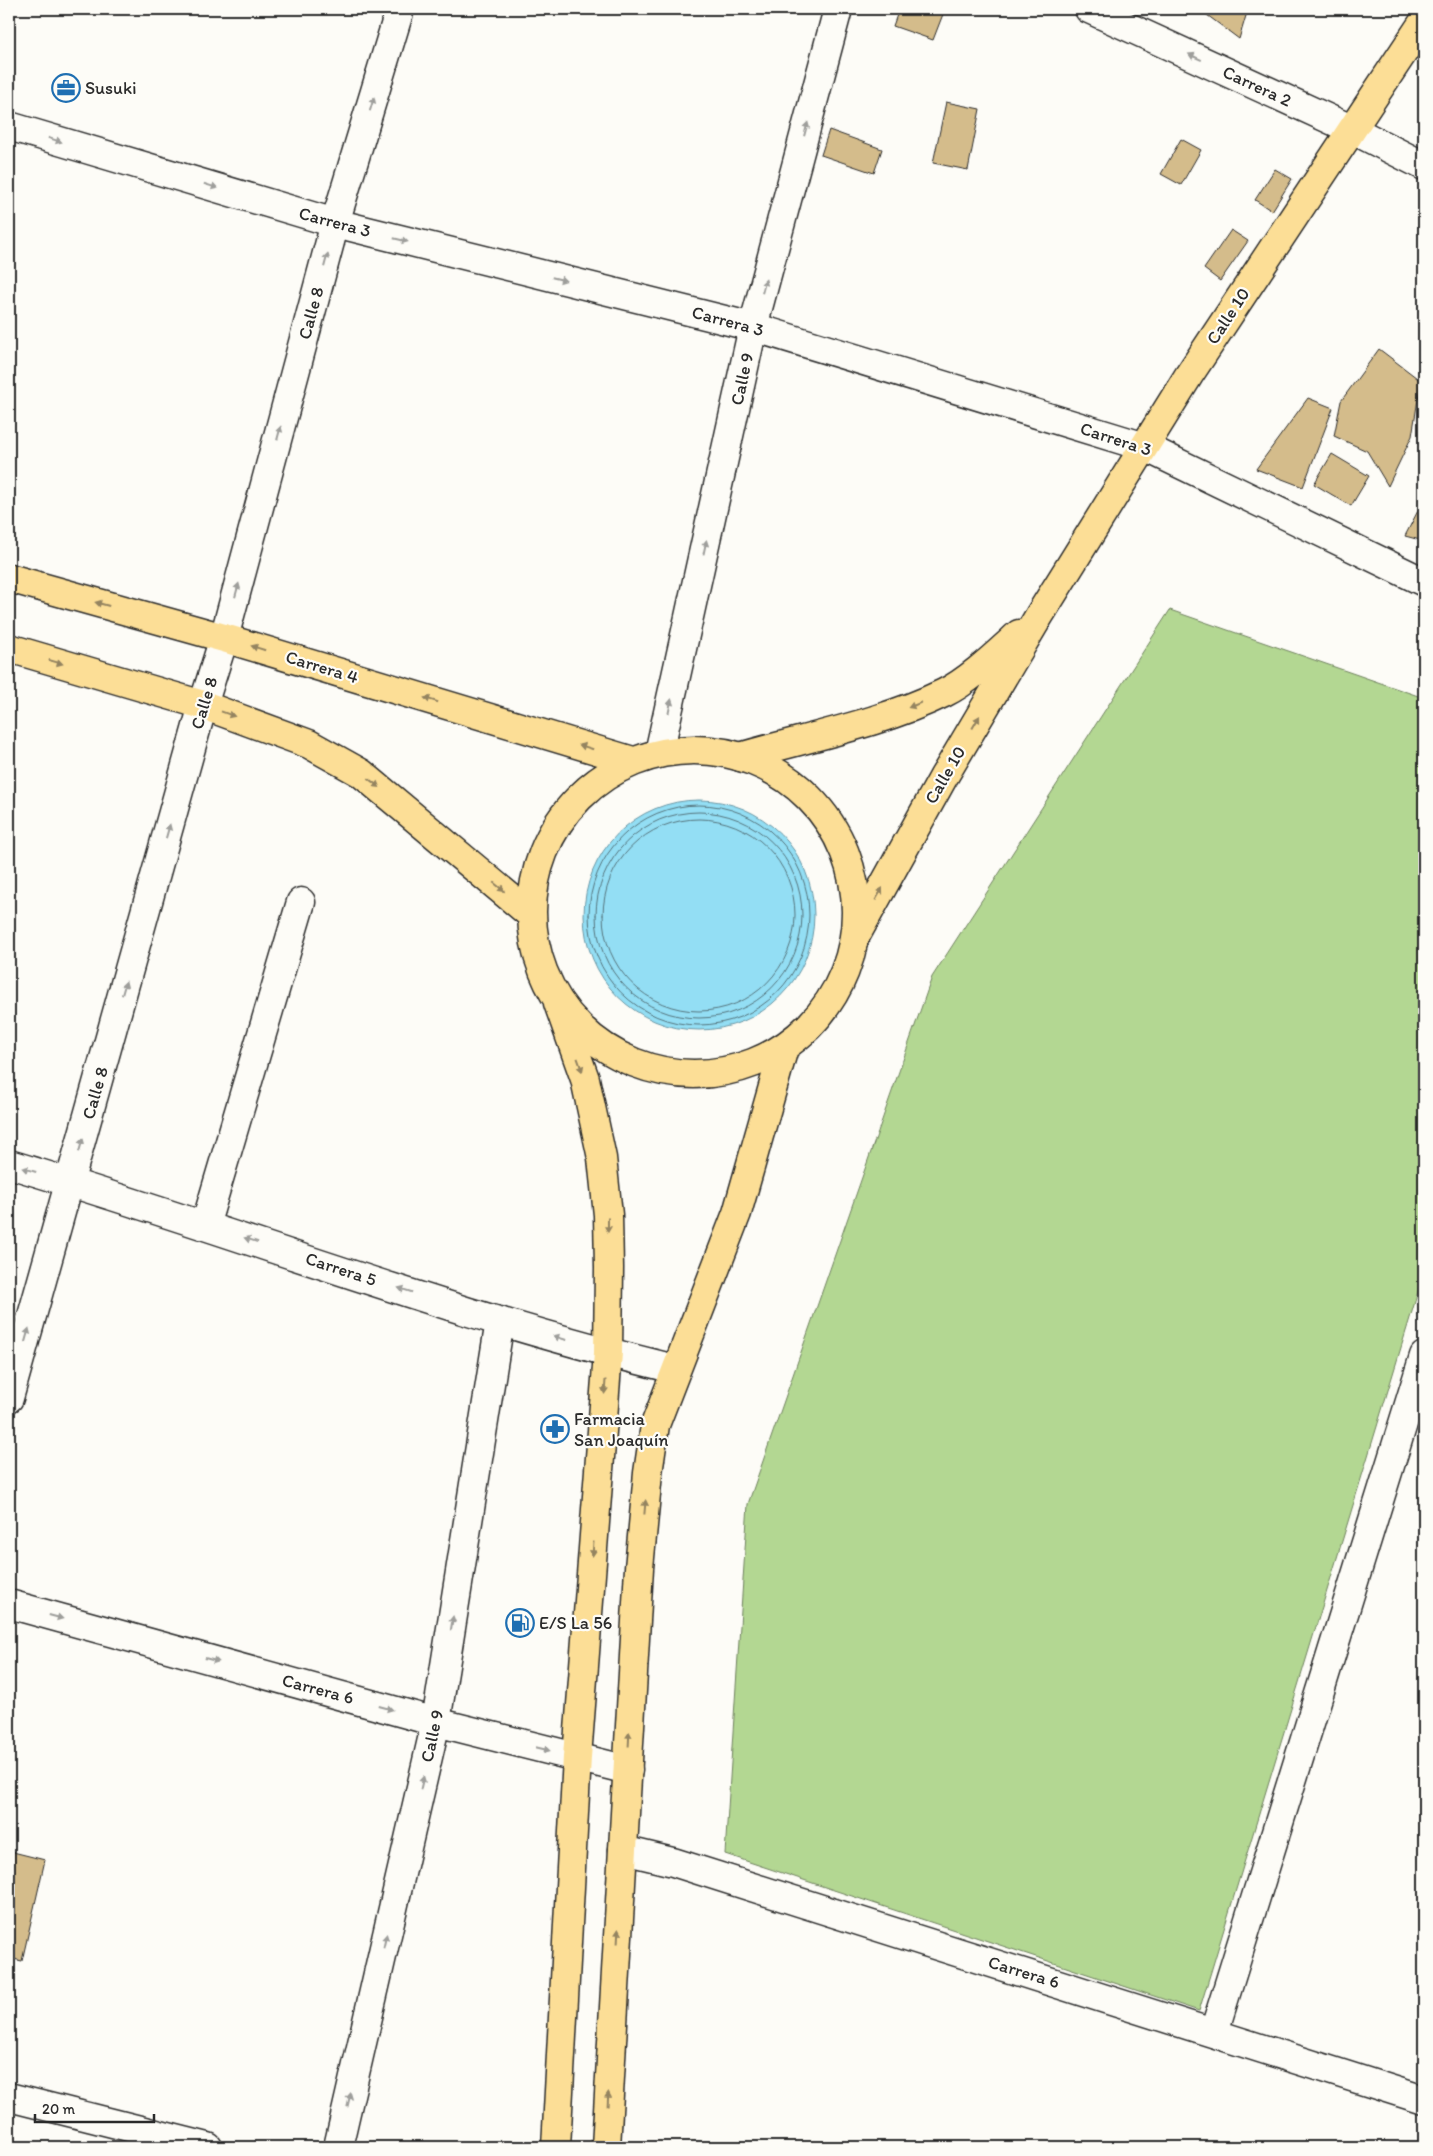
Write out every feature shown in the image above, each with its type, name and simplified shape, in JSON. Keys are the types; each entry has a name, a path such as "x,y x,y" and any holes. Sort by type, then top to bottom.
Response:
{"main road":[{"name":"Calle 10","path":"855,937 943,778 1039,616 1189,375 1424,21"},
{"name":"Carrera 4","path":"9,578 224,638 633,761"},
{"name":"Calle 10","path":"740,757 873,721 946,692 994,656 1039,616"},
{"path":"9,648 203,705 308,744 361,772 530,914"},
{"path":"556,2147 577,1757 608,1353 608,1215 602,1158 585,1079 558,1003 538,961 530,914 537,865 558,822 590,786 633,761 659,753 686,750 713,751 740,757 782,776 818,807 842,846 856,890 855,937 842,980 818,1019 784,1048 738,1069 687,1075 637,1065 593,1040 558,1003"},
{"path":"606,2147 639,1568 648,1473 655,1425 675,1369 738,1213 784,1048"}],"street":[{"name":"Calle 8","path":"9,1398 203,705 224,638 335,223 400,9"},
{"name":"Calle 9","path":"659,753 753,327 838,9"},
{"name":"Carrera 2","path":"1089,9 1351,129 1424,166"},
{"name":"Carrera 3","path":"9,126 335,223 753,327 1145,447 1424,582"},
{"path":"205,1226 301,902"},
{"name":"Carrera 5","path":"9,1164 500,1320 608,1353 675,1369"},
{"name":"Calle 9","path":"338,2147 436,1722 500,1320"},
{"path":"1214,2032 1424,1356"},
{"name":"Carrera 6","path":"9,1604 436,1722 628,1770"},
{"name":"Carrera 6","path":"623,1850 682,1865 1424,2100"},
{"path":"9,2097 208,2147"}],"green space":[{"path":"1170,610 1424,698 1424,1272 1199,2011 725,1854 748,1504 932,977"}],"water":[{"path":"699,800 732,805 743,809 772,826 788,842 800,861 809,882 814,915 809,948 805,959 788,988 772,1004 753,1016 732,1025 699,1030 666,1025 655,1021 626,1004 610,988 598,969 589,948 584,915 589,882 593,871 610,842 626,826 645,814 666,805"}],"building":[{"path":"899,9 945,9 933,40 893,26"},
{"path":"1199,9 1248,9 1239,39"},
{"path":"946,102 980,109 968,170 933,163"},
{"path":"829,130 882,149 874,173 821,155"},
{"path":"1181,139 1201,150 1181,185 1161,174"},
{"path":"1275,169 1292,179 1272,211 1255,200"},
{"path":"1231,230 1248,241 1220,281 1204,269"},
{"path":"1379,349 1421,381 1412,436 1388,486 1367,451 1334,436 1341,401"},
{"path":"1308,398 1333,408 1303,487 1256,469"},
{"path":"1332,454 1369,476 1351,506 1314,484"},
{"path":"1422,503 1424,504 1424,541 1405,536"},
{"path":"9,1851 45,1860 22,1961 9,1958"}],"place":[{"name":"Susuki","path":"66,88"},
{"name":"Farmacia San Joaquín","path":"555,1429"},
{"name":"E/S La 56","path":"520,1623"}]}
